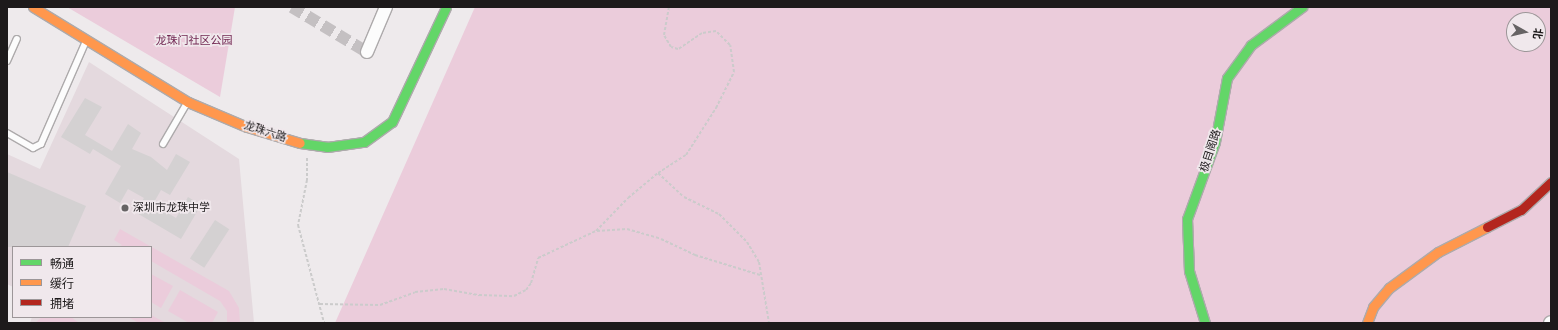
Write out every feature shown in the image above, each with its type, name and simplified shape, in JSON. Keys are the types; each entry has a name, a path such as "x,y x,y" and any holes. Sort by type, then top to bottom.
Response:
{"street":[{"name":"龙珠六路","path":"34,7 188,102 247,126 308,145 327,147 364,142 392,122 402,105 446,7"},
{"path":"367,52 386,7"},
{"name":"极目阁路","path":"1205,323 1189,271 1187,219 1215,142 1227,78 1251,45 1302,7"},
{"path":"1367,323 1372,307 1389,288 1438,252 1521,210 1551,182"}],"lane":[{"path":"7,61 16,39"},
{"path":"7,133 33,148 41,144 87,40"},
{"path":"163,144 188,102"}],"path":[{"path":"320,304 380,305 415,292 444,289 479,295 514,296 526,290 531,283 538,258 596,231 658,173 686,155 716,108 734,72 730,46 716,31 702,33 678,49 671,47 664,35 670,7"},
{"path":"308,145 306,180 298,225 324,323"},
{"path":"658,173 684,197 719,214 746,242 759,262 769,323"},
{"path":"596,231 627,229 661,239 695,255 760,275"}],"shaded area":[{"name":"深圳市龙珠中学","path":"89,62 239,159 254,323 30,323 32,318 152,318 152,246 12,246 12,286 7,284 7,154 40,169"}],"green space":[{"name":"龙珠门社区公园","path":"67,7 235,7 220,97"},
{"path":"475,7 1551,7 1551,323 335,323"},
{"path":"120,229 150,246 120,246 122,245 114,240"},
{"path":"152,247 229,291 239,308 240,323 227,323 227,311 220,301 152,262"},
{"path":"152,275 173,286 161,308 152,303"},
{"path":"180,290 218,312 212,323 189,323 168,311"},
{"path":"152,316 166,323 139,323 130,318 152,318"},
{"path":"41,318 72,318 79,323 35,323"}],"building":[{"path":"85,98 102,107 85,135 112,151 128,124 141,133 132,149 151,157 167,170 176,154 190,162 170,195 161,190 153,204 176,218 188,197 201,205 181,239 135,212 144,198 128,189 120,203 105,194 121,166 93,149 90,154 61,137"},
{"path":"7,172 86,206 68,246 7,247"},
{"path":"215,220 229,229 204,268 190,259"}],"tunnel":[{"path":"292,7 367,52"}],"traffic: fast":[{"path":"300,143 327,147 364,142 392,122 446,7"},
{"path":"1205,323 1189,271 1187,219 1215,142 1227,78 1251,45 1302,7"}],"traffic: slow":[{"path":"33,7 188,102 247,127 300,143"},
{"path":"1367,323 1373,307 1389,288 1438,252 1487,227"}],"traffic: jam":[{"path":"1487,227 1521,210 1551,182"}],"place":[{"name":"深圳市龙珠中学","path":"125,208"}]}
